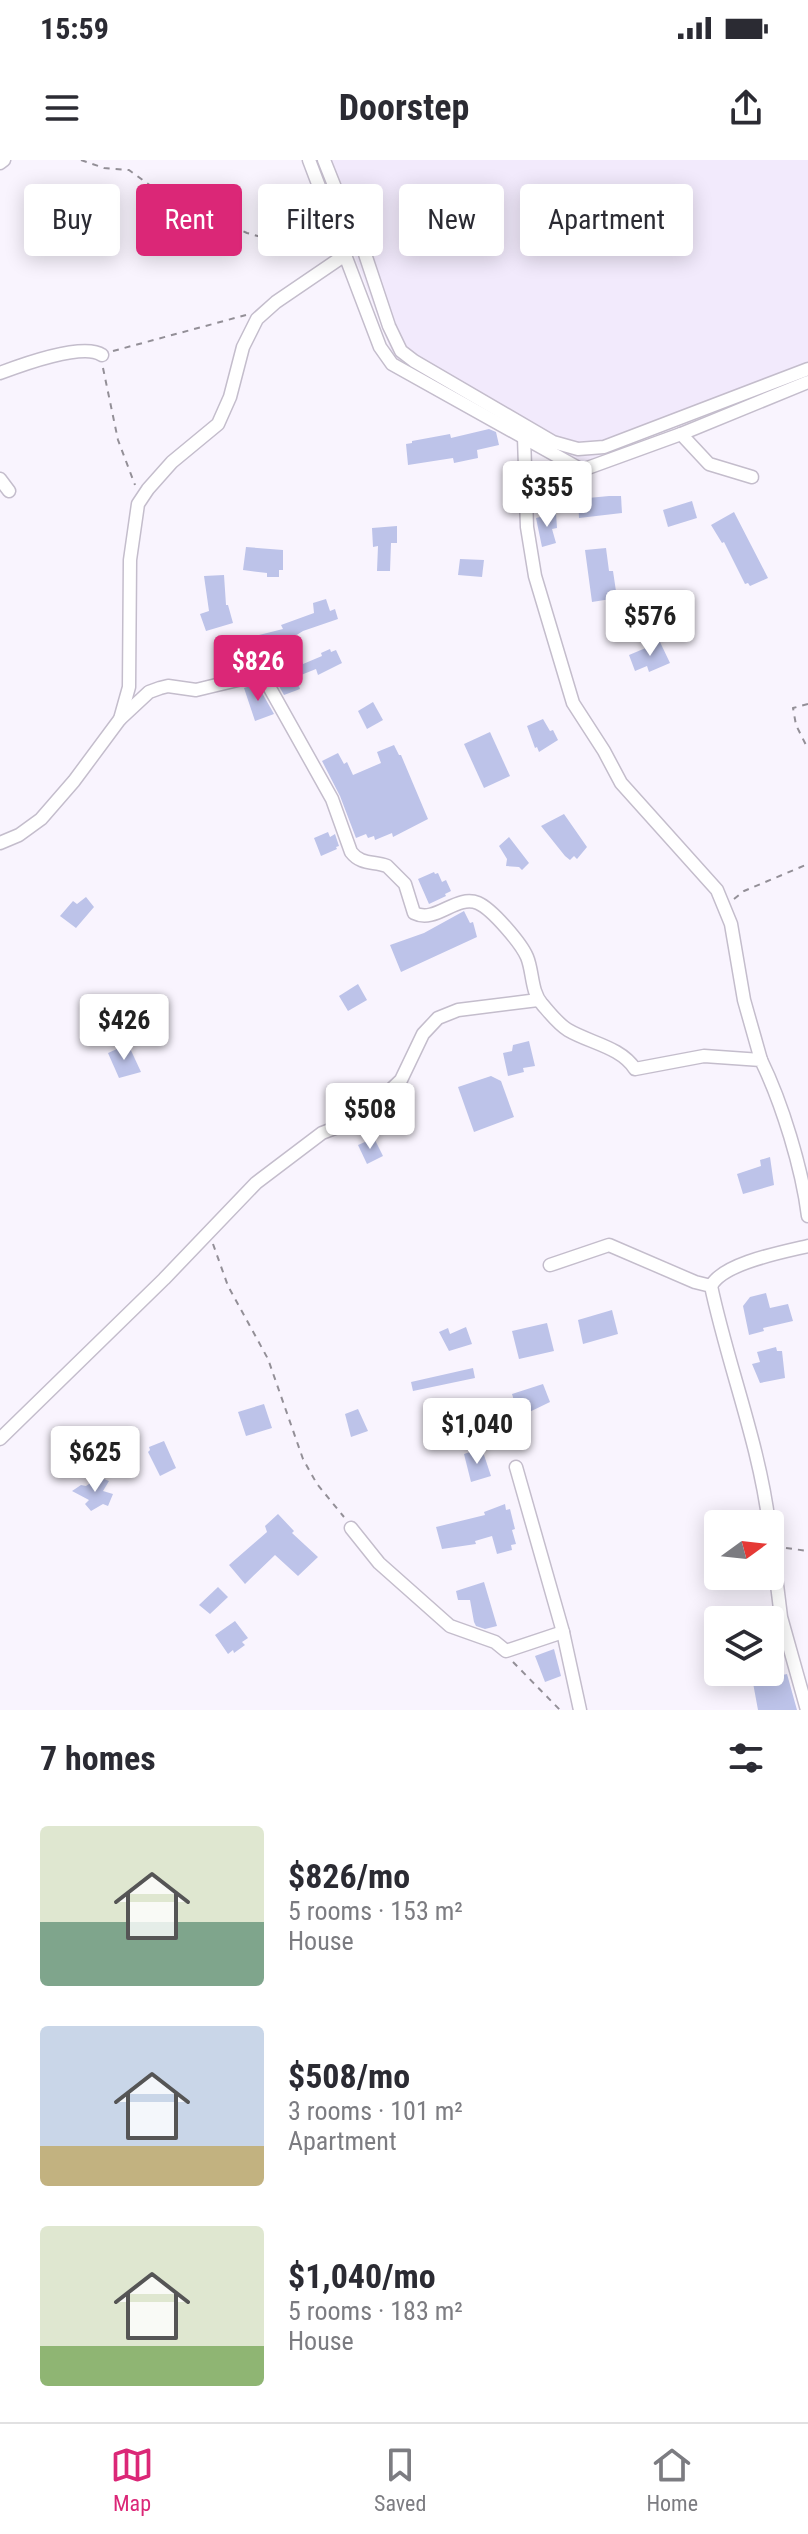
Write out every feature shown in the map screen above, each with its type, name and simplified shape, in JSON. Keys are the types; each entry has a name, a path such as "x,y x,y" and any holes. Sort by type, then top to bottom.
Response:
{"street":[{"path":"309,160 341,257 380,347 392,364 582,470 808,382"},
{"path":"324,160 357,230 389,326 401,351 553,442 578,449 604,447 808,369"},
{"path":"120,719 129,687 130,560 138,504 172,462 218,424 230,397 243,347 257,319 341,257"},
{"path":"0,373 32,361 79,351 91,350 102,355"},
{"path":"681,434 693,451 709,464 752,477"},
{"path":"524,437 527,527 535,576 573,703 621,783 717,890 725,906 736,943 744,1000 761,1060 770,1078 804,1181 808,1216"},
{"path":"0,479 9,491"},
{"path":"0,843 19,835 41,819 120,719 149,692 168,686 196,690 262,674 332,799 343,835 356,859 387,866 405,884 414,913 429,916 464,901 476,902 488,909 517,939 528,958 538,1000 564,1028 627,1056 635,1069 704,1056 761,1060"},
{"path":"0,1439 153,1290 256,1183 322,1133 361,1118 401,1080 423,1034 438,1018 458,1010 538,1000"},
{"path":"550,1265 609,1245 711,1286"},
{"path":"768,1510 764,1485 711,1286 716,1277 729,1270 808,1246"},
{"path":"516,1467 563,1632 580,1710"},
{"path":"351,1528 379,1563 450,1626 495,1642 506,1651 563,1632"},
{"path":"778,1590 781,1617 807,1710"}],"path":[{"path":"81,160 104,168 129,170 166,197 247,233 341,257"},
{"path":"138,504 136,487 112,415 100,359 102,355 267,310"},
{"path":"808,704 793,708 796,725 808,749"},
{"path":"725,906 744,891 808,864"},
{"path":"210,1231 228,1286 268,1359 303,1459 317,1484 333,1500 351,1528"},
{"path":"784,1547 808,1551"},
{"path":"506,1651 560,1710"}],"shaded area":[{"path":"318,160 808,160 808,377 581,463 393,356 355,256 383,256 383,184 327,184"}],"building":[{"path":"489,429 496,432 499,445 477,450 478,458 454,463 453,458 408,465 406,444 412,441 450,434 451,438"},
{"path":"621,496 622,513 579,518 578,499"},
{"path":"692,501 697,518 668,527 663,510"},
{"path":"734,512 768,578 750,586 745,584 724,542 711,525"},
{"path":"556,513 557,528 552,529 556,543 542,547 536,518"},
{"path":"397,526 397,543 391,543 390,571 377,571 378,546 373,547 372,528"},
{"path":"246,547 283,550 283,570 279,570 279,577 243,570"},
{"path":"606,548 617,598 592,602 585,550"},
{"path":"460,559 484,560 482,577 458,575"},
{"path":"224,575 226,605 233,623 206,631 200,614 209,611 204,576"},
{"path":"326,599 330,611 335,609 338,619 303,631 295,636 296,639 278,645 281,653 259,658 255,636 283,629 281,625 314,613 313,603"},
{"path":"660,642 670,663 649,672 647,666 635,671 629,655"},
{"path":"330,649 331,652 336,650 342,663 318,675 316,669 296,677 300,689 284,695 275,679 284,676 281,669 302,661 303,664"},
{"path":"257,684 274,714 255,721 244,688"},
{"path":"373,702 383,720 367,729 358,711"},
{"path":"543,719 558,740 539,752 527,726"},
{"path":"490,732 510,776 484,788 464,744"},
{"path":"394,745 428,819 393,837 392,833 375,840 374,836 368,838 366,834 356,838 322,761 338,753 353,775 381,763 377,752"},
{"path":"564,814 587,847 577,859 574,856 570,860 565,856 541,826"},
{"path":"328,832 330,837 335,834 339,846 321,856 314,838"},
{"path":"509,837 529,863 522,870 506,866 507,859 499,846"},
{"path":"438,873 442,882 446,880 451,891 429,904 418,879"},
{"path":"86,897 94,907 76,928 60,916 73,901 77,904"},
{"path":"464,911 470,923 473,922 477,937 401,972 390,945 424,933"},
{"path":"358,984 367,1000 348,1011 339,996"},
{"path":"529,1041 535,1066 508,1076 503,1053 512,1051 513,1045"},
{"path":"128,1044 141,1072 119,1078 108,1053"},
{"path":"491,1076 501,1081 514,1117 474,1132 458,1087"},
{"path":"374,1138 383,1156 367,1164 358,1145"},
{"path":"770,1157 774,1185 743,1194 737,1174 761,1166 760,1160"},
{"path":"766,1293 770,1308 788,1304 793,1321 763,1328 764,1331 749,1335 743,1306 750,1297"},
{"path":"612,1310 618,1334 583,1344 578,1320"},
{"path":"547,1323 554,1351 519,1359 512,1331"},
{"path":"466,1327 472,1344 449,1351 439,1332 448,1328 450,1334"},
{"path":"776,1347 777,1351 782,1351 785,1378 760,1383 752,1364 760,1362 757,1352"},
{"path":"473,1368 475,1378 413,1391 411,1382"},
{"path":"543,1384 550,1402 519,1417 512,1394"},
{"path":"264,1404 272,1428 246,1436 238,1412"},
{"path":"358,1409 368,1431 351,1437 345,1414"},
{"path":"164,1441 176,1468 160,1476 148,1452 149,1447"},
{"path":"482,1451 491,1476 471,1482 464,1454"},
{"path":"99,1477 109,1481 103,1491 113,1494 108,1506 103,1504 91,1511 85,1504 89,1500 72,1491"},
{"path":"505,1504 506,1510 510,1509 515,1529 512,1530 516,1544 511,1545 512,1550 497,1554 492,1536 475,1541 476,1544 442,1549 436,1527 485,1515 484,1512"},
{"path":"278,1514 294,1531 292,1533 318,1557 298,1576 275,1555 245,1584 229,1565 267,1532 265,1526"},
{"path":"484,1582 497,1626 485,1629 476,1626 470,1600 458,1600 456,1591"},
{"path":"218,1587 228,1597 210,1614 199,1605"},
{"path":"235,1621 248,1638 242,1642 245,1645 228,1654 215,1635"},
{"path":"554,1649 561,1676 545,1682 535,1656"},
{"path":"787,1674 797,1710 758,1710 754,1686 784,1686 784,1675"}]}
